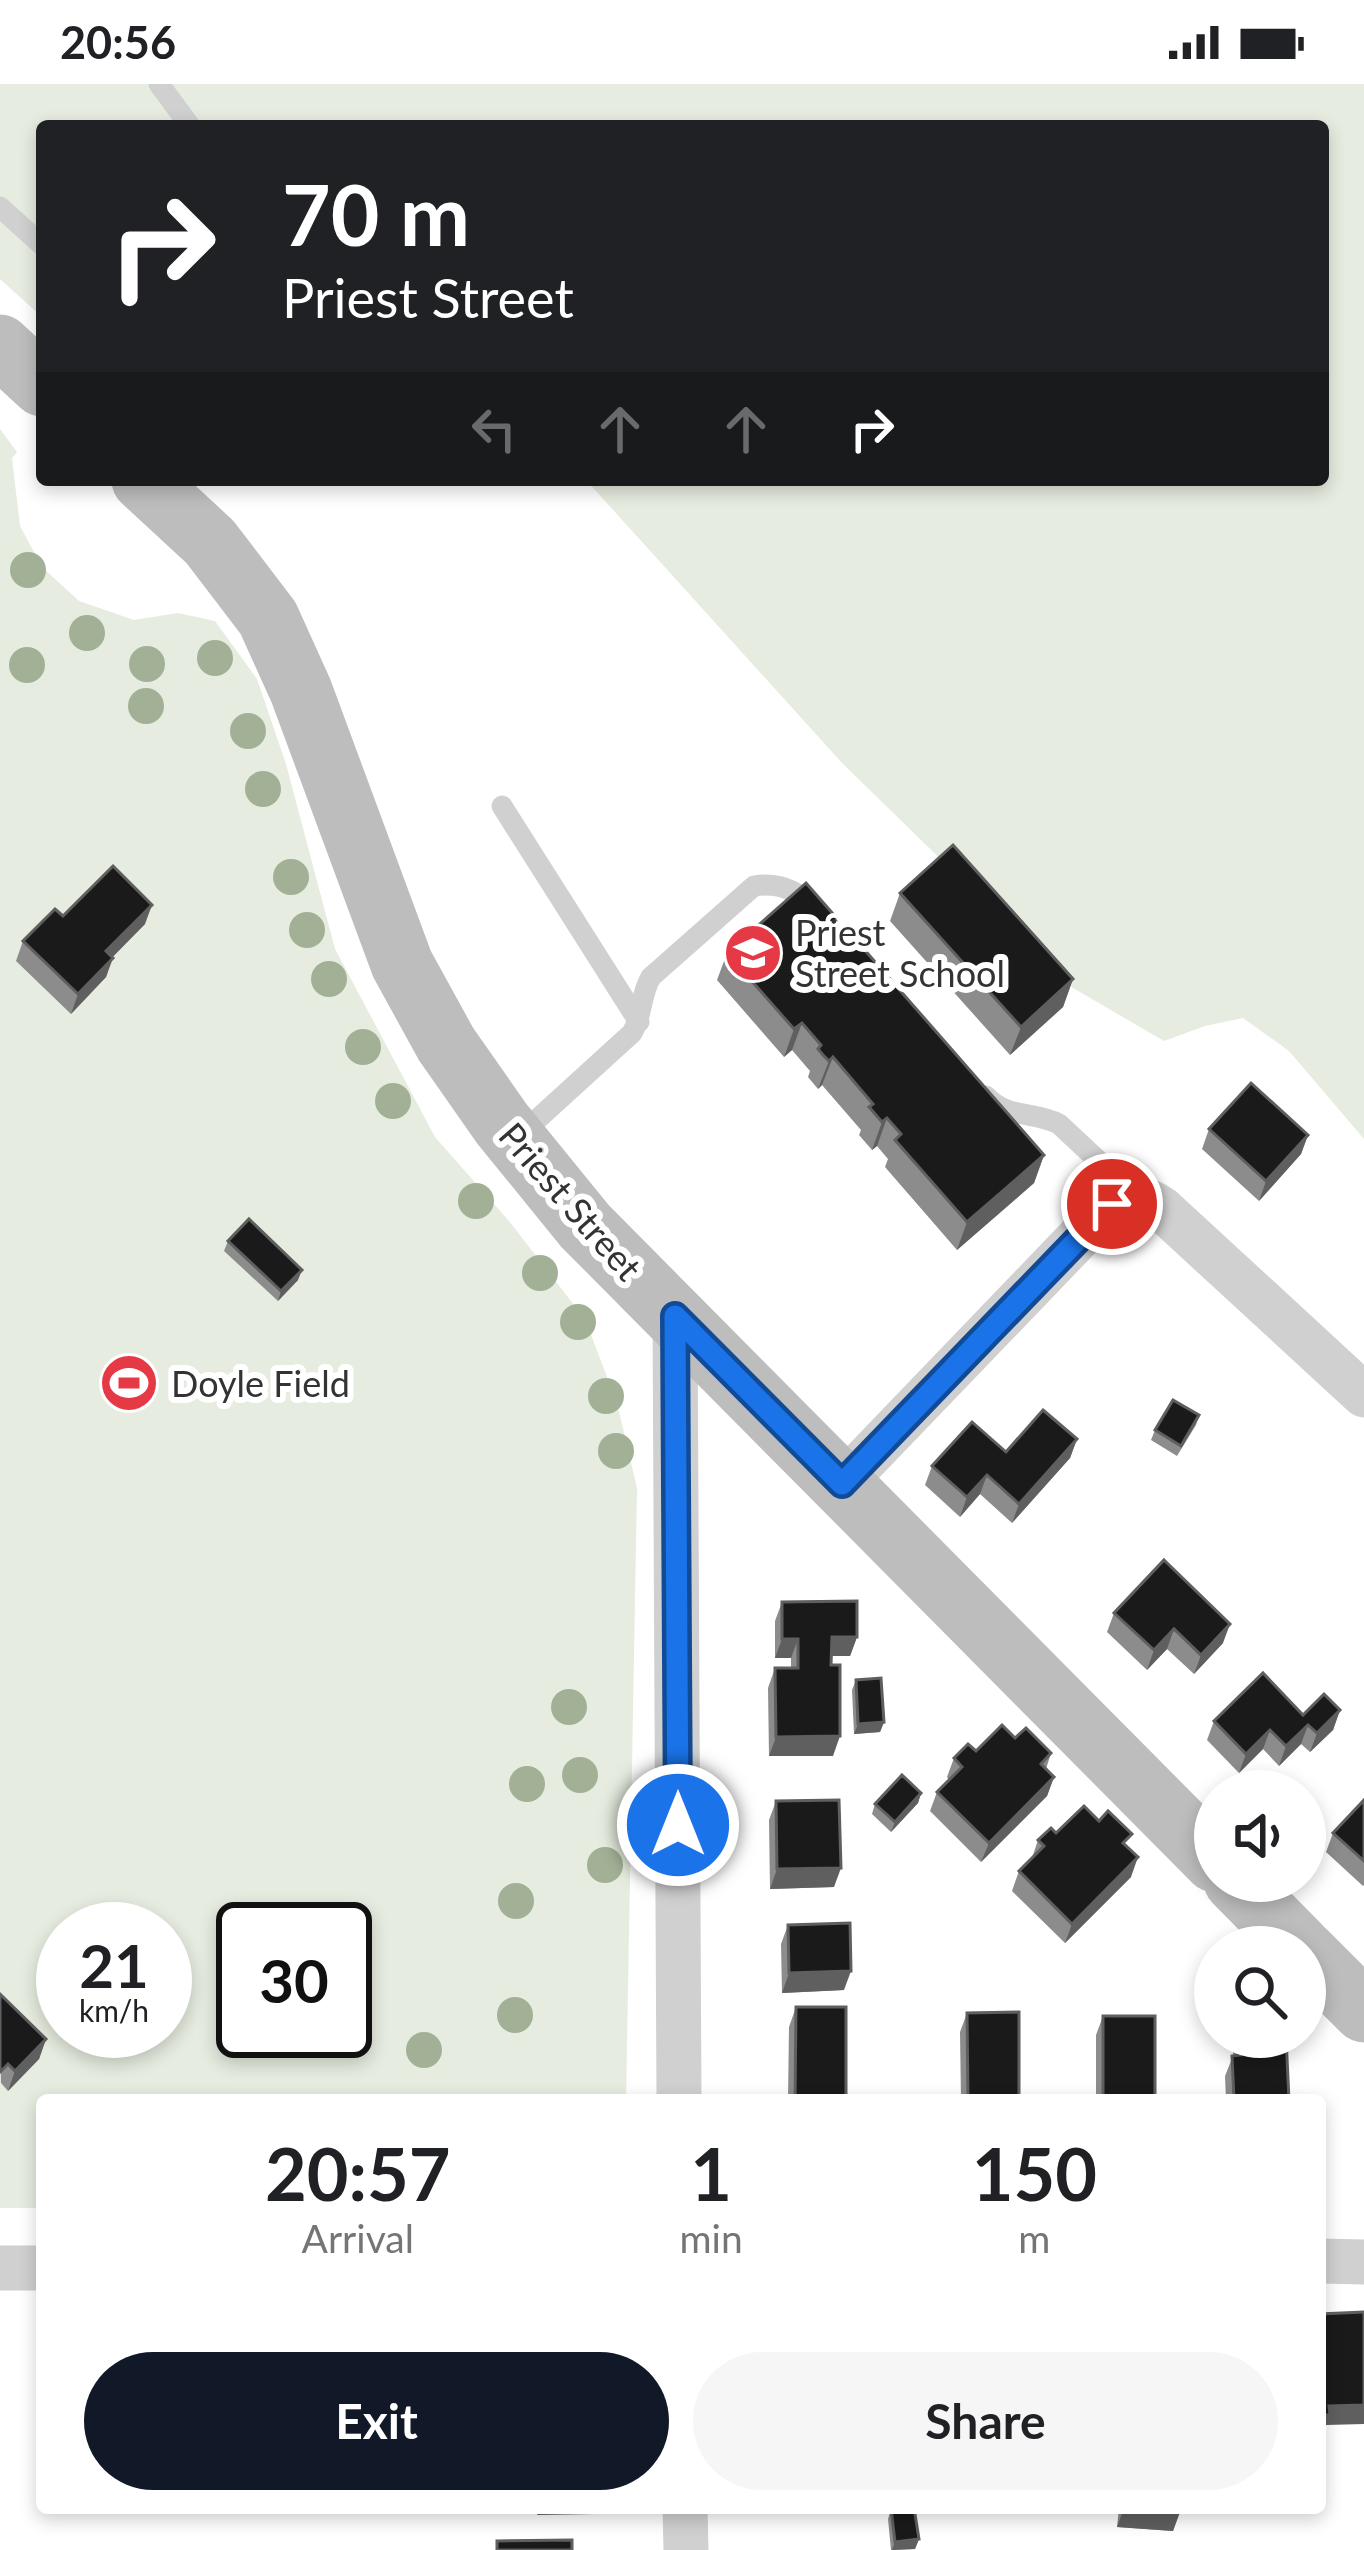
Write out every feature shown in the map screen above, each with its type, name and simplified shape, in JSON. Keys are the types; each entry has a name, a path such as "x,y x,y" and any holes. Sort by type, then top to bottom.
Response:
{"main road":[{"path":"0,346 36,380"},
{"name":"Priest Street","path":"149,486 210,542 268,618 301,691 402,964 446,1044 514,1140 585,1226 1194,1840"},
{"path":"1255,1902 1280,1926"},
{"path":"1326,1972 1364,2011"}],"street":[{"path":"842,1484 1112,1204 1135,1196 1162,1209 1364,1395"},
{"path":"675,1316 679,2094"},
{"path":"1326,2261 1364,2262"},
{"path":"0,2268 36,2268"},
{"path":"685,2514 686,2550"}],"lane":[{"path":"159,84 186,120"},
{"path":"0,207 36,239"},
{"path":"502,806 639,1022"},
{"path":"514,1140 632,1033 651,977 754,886 772,883 791,890 824,918"},
{"path":"963,1071 994,1105 1015,1115 1046,1117 1059,1124 1135,1196"}],"shaded area":[{"path":"0,84 1364,84 1364,1139 1289,1051 1243,1018 1164,1041 1073,988 842,763 591,486 1329,486 1329,120 36,120 36,312 0,279"},
{"name":"Doyle Field","path":"0,429 17,452 12,458 20,526 42,567 79,601 134,620 178,613 215,621 257,679 286,764 335,949 435,1137 509,1221 585,1319 617,1403 637,1488 626,2094 36,2094 36,2208 0,2208"}],"building":[{"path":"953,845 1073,979 1021,1027 900,893"},
{"path":"113,866 152,905 106,951 113,958 78,994 23,941 55,909 63,916"},
{"name":"Priest Street School","path":"806,883 1044,1155 967,1222 895,1140 901,1134 887,1118 882,1122 869,1107 873,1104 833,1057 829,1061 823,1055 818,1049 821,1045 802,1023 794,1029 727,953"},
{"path":"1251,1083 1308,1135 1266,1181 1209,1129"},
{"path":"249,1219 302,1270 281,1291 228,1241"},
{"path":"1173,1400 1199,1415 1181,1446 1155,1430"},
{"path":"1043,1410 1077,1439 1019,1504 987,1475 967,1497 932,1466 972,1422 1006,1452"},
{"path":"1164,1560 1230,1624 1201,1655 1174,1629 1154,1650 1114,1613"},
{"path":"857,1601 857,1637 832,1637 831,1665 840,1665 840,1736 776,1737 775,1668 798,1668 798,1639 782,1639 782,1602"},
{"path":"1263,1673 1303,1715 1324,1694 1340,1710 1317,1733 1308,1725 1286,1746 1270,1730 1246,1754 1214,1721"},
{"path":"881,1678 884,1722 858,1724 856,1680"},
{"path":"1002,1725 1015,1738 1026,1728 1051,1753 1041,1764 1054,1777 989,1843 937,1792 962,1767 954,1758 968,1744 976,1751"},
{"path":"902,1775 921,1793 895,1822 875,1804"},
{"path":"839,1800 841,1868 777,1869 776,1801"},
{"path":"1364,1800 1364,1861 1333,1833"},
{"path":"1084,1806 1099,1821 1108,1811 1132,1834 1123,1843 1138,1857 1072,1924 1019,1871 1044,1846 1038,1840 1051,1828 1056,1833"},
{"path":"850,1923 851,1971 789,1973 788,1925"},
{"path":"0,1994 36,2029 36,2049 15,2071 8,2064 0,2072"},
{"path":"796,2007 846,2007 846,2094 795,2094"},
{"path":"1019,2012 1019,2094 968,2094 967,2013"},
{"path":"1103,2016 1155,2016 1155,2094 1103,2094"},
{"path":"1232,2058 1287,2058 1289,2094 1234,2094"},
{"path":"1364,2312 1364,2405 1329,2406 1330,2415 1326,2415 1326,2314"},
{"path":"892,2514 915,2514 919,2539 895,2542"},
{"path":"572,2540 572,2550 497,2550 497,2541"}],"place":[{"name":"Priest Street School","path":"753,953"},
{"name":"Doyle Field","path":"129,1383"}],"route":[{"path":"678,1825 675,1316 842,1484 1112,1204"}]}
